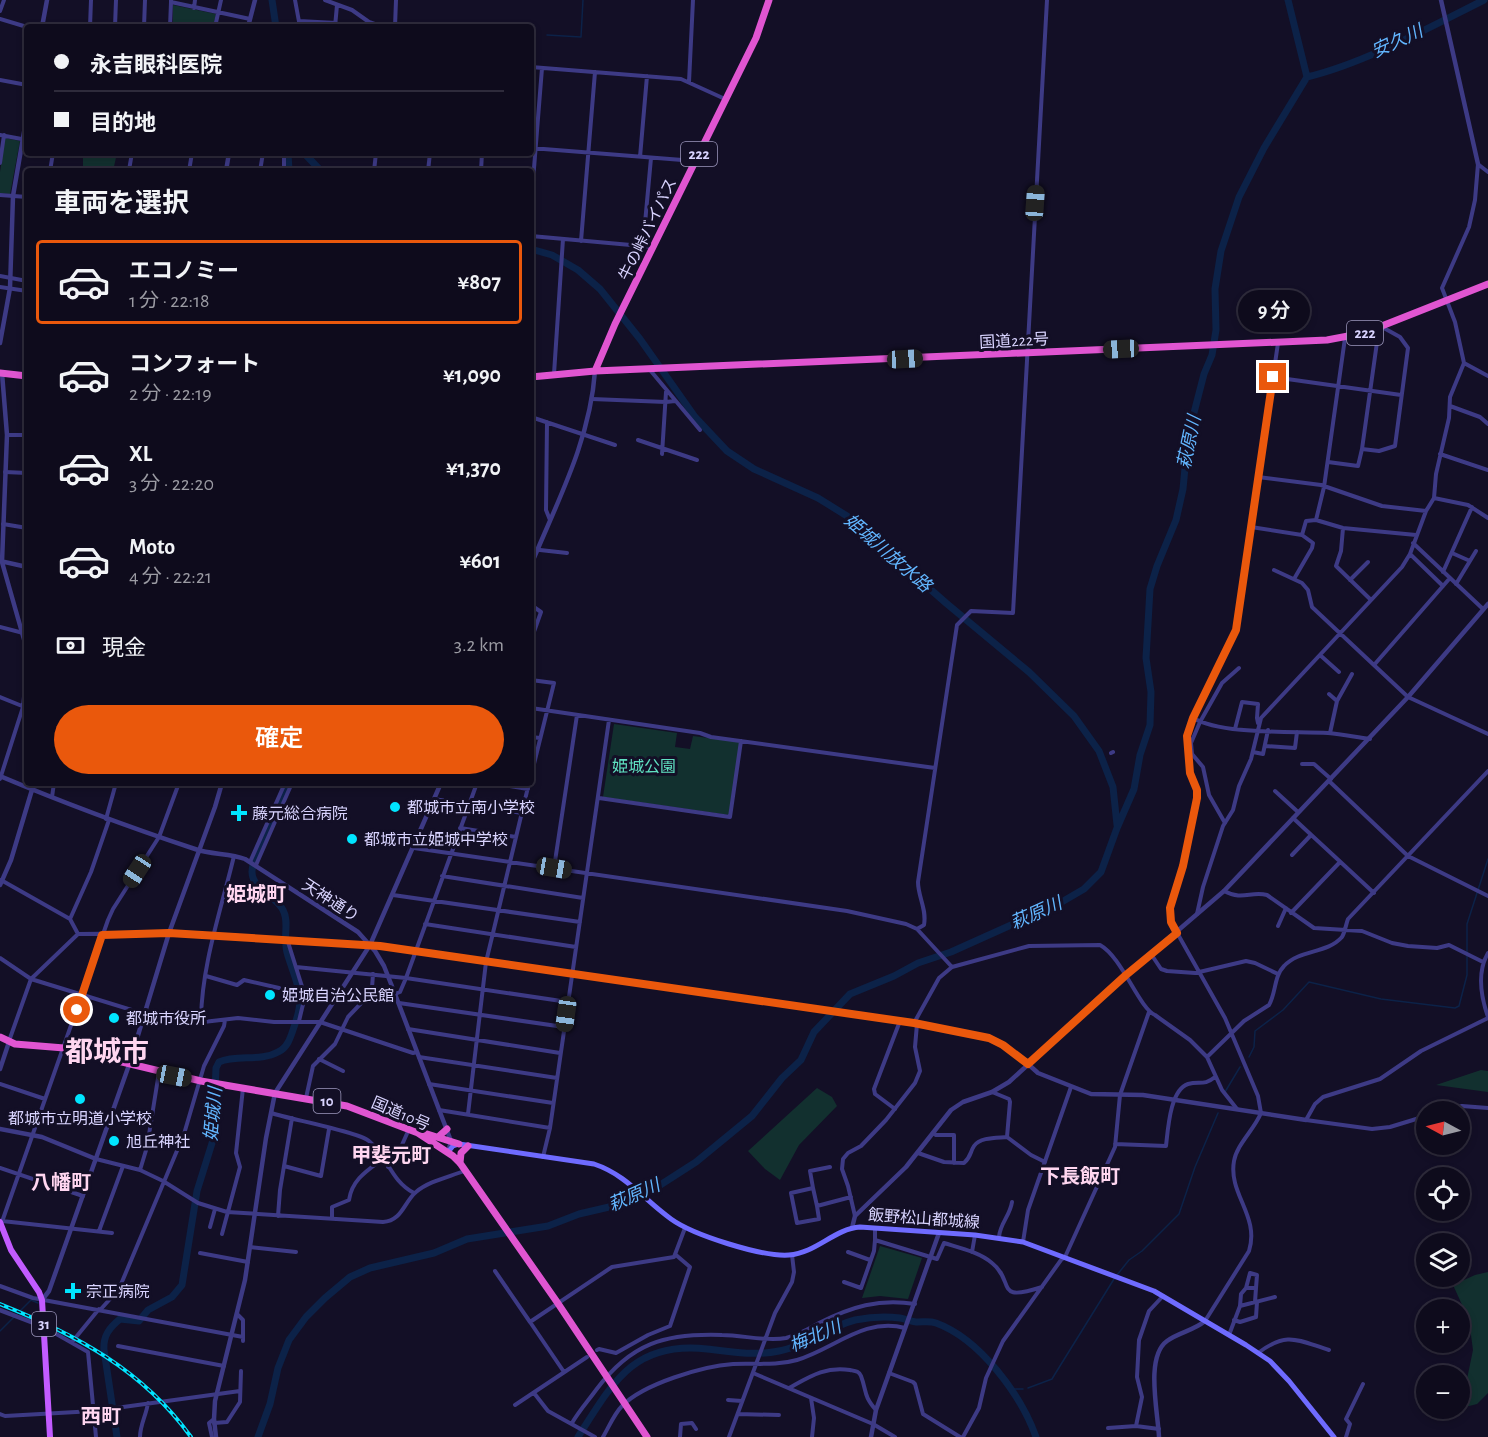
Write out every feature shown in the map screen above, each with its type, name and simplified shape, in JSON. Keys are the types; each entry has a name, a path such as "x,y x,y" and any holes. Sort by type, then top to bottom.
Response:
{"highway":[{"name":"牛の峠バイパス","path":"596,371 615,324 756,38 769,0"},
{"name":"国道222号","path":"534,376 596,371 615,372 1345,338 1381,328 1488,284"},
{"path":"602,355 605,364 615,372"},
{"path":"1,370 24,375"},
{"name":"国道10号","path":"0,1037 9,1042 64,1048 201,1081 347,1106 418,1132 460,1163 647,1437"},
{"path":"438,1137 447,1129"},
{"path":"418,1132 455,1143"},
{"path":"460,1163 460,1153 468,1146"}],"main road":[{"name":"飯野松山都城線","path":"455,1143 594,1164 619,1175 664,1214 685,1228 759,1251 792,1255 813,1249 843,1230 852,1228 975,1235 1023,1242 1164,1296 1258,1353 1270,1361 1289,1381 1334,1437"},
{"path":"448,1152 455,1143"},
{"name":"31","path":"1,1226 11,1250 42,1300 50,1437"}],"street":[{"path":"0,10 4,0"},
{"path":"42,24 46,0"},
{"path":"90,24 91,0"},
{"path":"115,24 116,0"},
{"path":"144,24 145,0"},
{"path":"194,8 195,0"},
{"path":"216,24 221,0"},
{"path":"249,24 255,0"},
{"path":"296,0 300,24"},
{"path":"325,0 352,10 375,24"},
{"path":"395,24 396,0"},
{"path":"689,82 693,0"},
{"path":"918,931 924,925 926,916 918,882 957,625 970,610 1013,613 1047,0"},
{"path":"170,24 171,1 250,19"},
{"path":"1258,723 1402,567 1434,498 1450,406 1450,393 1464,363 1455,322 1442,288 1469,227 1479,165 1442,2"},
{"path":"335,24 337,5"},
{"path":"0,19 24,26"},
{"path":"299,21 326,24"},
{"path":"534,67 681,79 725,99"},
{"path":"534,139 542,68"},
{"path":"581,241 595,72"},
{"path":"640,157 647,76"},
{"path":"0,80 24,84"},
{"path":"0,163 2,135 24,140"},
{"path":"0,343 10,288 13,196 24,145"},
{"path":"534,148 695,161"},
{"path":"644,245 651,158"},
{"path":"1479,165 1488,164"},
{"path":"1479,165 1488,172"},
{"path":"0,195 24,197"},
{"path":"534,236 654,247"},
{"path":"554,374 563,239"},
{"path":"0,276 24,280"},
{"path":"0,286 24,290"},
{"path":"1328,462 1358,465 1381,328 1400,337 1407,348 1395,446 1379,450 1362,449"},
{"path":"1316,520 1328,462 1345,338"},
{"path":"1160,1437 1154,1364 1156,1354 1170,1339 1198,1327 1205,1321 1249,1251 1252,1242 1252,1228 1233,1168 1236,1154 1261,1113 1258,1096 1231,1033 1171,922 1170,908 1183,866 1197,798 1197,790 1190,773 1187,736 1193,718 1236,630 1278,342"},
{"path":"1464,363 1488,376"},
{"path":"1,370 7,435 3,465 5,472 1,562 24,631"},
{"path":"652,370 666,391 700,430"},
{"path":"534,558 585,433 596,371"},
{"path":"1273,377 1401,395"},
{"path":"662,454 666,391"},
{"path":"592,399 675,401"},
{"path":"1450,406 1480,417 1488,424"},
{"path":"534,418 615,444"},
{"path":"547,422 546,510 550,520"},
{"path":"7,435 24,435"},
{"path":"638,440 697,460"},
{"path":"1440,454 1488,470"},
{"path":"5,472 24,473"},
{"path":"1258,477 1324,487 1382,506 1426,511"},
{"path":"1434,498 1472,507 1488,518"},
{"path":"1443,572 1472,507"},
{"path":"1302,534 1306,521 1316,520 1343,528 1416,535"},
{"path":"2,526 24,528"},
{"path":"1251,527 1302,534 1313,543 1294,579"},
{"path":"1343,528 1341,551 1336,566 1371,600"},
{"path":"1413,543 1483,609"},
{"path":"534,549 567,553"},
{"path":"1455,584 1476,551"},
{"path":"1452,553 1470,561"},
{"path":"1410,554 1443,586"},
{"path":"1,562 24,566"},
{"path":"1350,580 1368,562"},
{"path":"1274,570 1302,584 1308,590 1312,607 1408,697 1488,734"},
{"path":"1374,665 1450,578"},
{"path":"855,1216 893,1180 957,1106 992,1092 1009,1082 1126,975 1224,891 1370,739 1488,604"},
{"path":"534,607 541,612 534,632"},
{"path":"0,627 24,634"},
{"path":"1320,655 1339,672"},
{"path":"1226,823 1209,795 1203,767 1192,754 1191,743 1222,683 1239,668"},
{"path":"1330,733 1337,701 1352,674"},
{"path":"534,680 554,683 534,759"},
{"path":"1329,694 1337,701"},
{"path":"0,698 24,707"},
{"path":"1197,914 1203,887 1253,752 1258,730 1258,704 1242,702 1235,729"},
{"path":"534,709 935,768"},
{"path":"1,777 24,710"},
{"path":"554,868 577,715"},
{"path":"1193,718 1200,722 1235,729 1330,733 1370,739"},
{"path":"543,1157 550,1128 609,720"},
{"path":"1253,752 1263,754 1268,730"},
{"path":"1265,746 1295,748 1297,732"},
{"path":"534,737 540,738"},
{"path":"599,798 730,817 741,741"},
{"path":"1302,764 1314,764 1408,856 1488,896"},
{"path":"1207,1058 1244,1021 1269,1005 1278,974 1284,965 1304,953 1327,948 1341,937 1348,919 1488,771"},
{"name":"天神通り","path":"1,777 159,837 199,850 234,855 252,863 358,932 378,955 388,976 439,1110 455,1143"},
{"path":"34,786 1,882 70,919 78,934"},
{"path":"52,798 54,786"},
{"path":"70,919 91,872 108,819 115,786"},
{"path":"112,1233 71,1228 1,1226 102,935 113,909 159,837 178,786"},
{"path":"42,1300 49,1291 129,1065 169,933 221,786"},
{"path":"252,863 284,786"},
{"path":"252,863 290,786"},
{"path":"214,1437 217,1393 248,1262 276,1093 370,945 440,786"},
{"path":"395,994 400,992 406,978 476,786"},
{"path":"510,786 528,789"},
{"path":"468,1113 486,962 528,786"},
{"path":"1275,791 1298,812"},
{"path":"434,800 522,813"},
{"path":"1293,818 1374,893"},
{"path":"460,828 516,837"},
{"path":"1292,855 1311,835"},
{"path":"414,848 847,911 906,924 918,931 951,966"},
{"path":"201,1022 201,1005 206,976 234,855"},
{"path":"1291,913 1340,862"},
{"path":"442,876 584,898"},
{"path":"1224,891 1240,897 1265,894 1314,928 1344,932 1362,931 1392,943 1408,946 1437,948 1449,945 1483,962"},
{"path":"393,895 580,922"},
{"path":"1278,926 1286,908"},
{"path":"425,924 576,947"},
{"path":"0,1069 32,979 78,934 169,933 288,942 370,945 915,1023 989,1038 1003,1045 1038,1074 1098,1095 1143,1095 1372,1129 1390,1127 1416,1119"},
{"path":"288,942 305,996 298,1022"},
{"path":"852,1228 855,1216 842,1168 843,1159 861,1146 915,1083 920,1074 915,1047 915,1023 939,978 951,966 1029,946 1092,944 1105,948 1126,975 1149,1012 1190,1040 1207,1058 1222,1090 1237,1109"},
{"path":"1306,1120 1315,1104 1323,1097 1380,1078 1421,1051 1488,1018 1484,1006 1481,974 1483,962 1488,953"},
{"path":"1151,954 1161,969 1167,971 1200,973 1246,961 1278,974"},
{"path":"0,958 32,979 174,1023 238,1018 320,1023 413,1053 557,1078"},
{"path":"296,967 406,978 568,1002"},
{"path":"306,1098 313,1066 335,1044 348,1017 368,996 374,974"},
{"path":"206,976 237,985 244,980 279,988"},
{"path":"399,1003 564,1027"},
{"path":"889,1373 913,1382 923,1414 962,1437 974,1421 981,1404 987,1376 996,1354 1042,1286 1065,1257 1098,1183 1115,1144 1120,1095 1149,1012"},
{"path":"72,1342 118,1289 184,1134 204,1066 225,1020"},
{"path":"895,1109 875,1094 874,1089 900,1021"},
{"path":"408,1029 560,1053"},
{"path":"319,1059 343,1071"},
{"path":"140,1170 147,1147 159,1072"},
{"path":"1115,1144 1166,1146 1174,1099 1179,1090 1192,1083 1204,1084 1215,1077"},
{"path":"0,1084 45,1100"},
{"path":"429,1084 553,1103"},
{"path":"1023,1242 1028,1210 1071,1087"},
{"path":"222,1234 240,1167 236,1153 243,1088"},
{"path":"992,1092 1009,1099 1007,1137"},
{"path":"1470,1107 1488,1108"},
{"path":"439,1110 550,1128"},
{"path":"271,1113 367,1139 384,1158 396,1179 414,1193"},
{"path":"278,1216 292,1118"},
{"path":"388,1167 394,1163 409,1128"},
{"path":"0,1129 42,1137 96,1159 140,1170 163,1181 198,1203 227,1212 392,1221 414,1193 426,1185 465,1171"},
{"path":"284,1166 321,1176 329,1129"},
{"path":"933,1133 954,1136 954,1163"},
{"path":"918,1153 954,1163 964,1163 968,1160 974,1145 980,1141 1007,1137 1031,1155 1045,1162"},
{"path":"332,1219 332,1207 349,1200 357,1180 384,1158"},
{"path":"99,1231 123,1166"},
{"path":"0,1167 83,1196"},
{"path":"813,1188 791,1193 797,1223 819,1219 810,1171 830,1167"},
{"path":"1043,1168 1098,1183"},
{"path":"817,1206 851,1197"},
{"path":"999,1237 999,1227 1009,1216 1012,1202"},
{"path":"210,1227 215,1209"},
{"path":"676,1255 685,1228"},
{"path":"844,1282 861,1287 875,1240 874,1228"},
{"path":"871,1437 876,1410 939,1233"},
{"path":"972,1252 975,1235"},
{"path":"875,1240 937,1259 944,1243 985,1258 996,1266 1006,1286 1014,1292 1024,1292 1042,1286"},
{"path":"250,1247 296,1252"},
{"path":"848,1252 870,1260"},
{"path":"200,1253 248,1262"},
{"path":"530,1322 612,1267 676,1255"},
{"path":"597,1350 616,1353 670,1326 690,1267 676,1255"},
{"path":"729,1437 775,1313 792,1282 794,1272 792,1255"},
{"path":"495,1270 564,1372"},
{"path":"1229,1335 1234,1320 1240,1306 1241,1294 1246,1288 1250,1273 1257,1275 1256,1317 1240,1322 1234,1320"},
{"path":"0,1286 42,1300 100,1309 243,1339 243,1320 237,1314"},
{"path":"1246,1288 1256,1288"},
{"path":"1136,1426 1142,1397 1137,1377 1139,1340 1149,1311 1164,1296"},
{"path":"1240,1306 1275,1297"},
{"path":"572,1423 581,1407 606,1377 647,1345 676,1336 724,1335 784,1339 848,1310 867,1304 889,1301 915,1304"},
{"path":"0,1310 44,1327 88,1352 96,1437"},
{"path":"603,1437 625,1404 663,1382 683,1374 713,1366 756,1362 784,1363 800,1359 856,1332 872,1327 906,1328"},
{"path":"1258,1353 1270,1344 1288,1339 1329,1350"},
{"path":"118,1346 224,1366"},
{"path":"515,1405 587,1357"},
{"path":"788,1388 828,1369 857,1372 861,1376 864,1392 876,1410"},
{"path":"214,1421 223,1423 230,1420 238,1406 241,1371"},
{"path":"753,1373 873,1424 895,1437"},
{"path":"1346,1437 1350,1425 1346,1419 1363,1384"},
{"path":"0,1414 5,1416 94,1412 116,1407 240,1391"},
{"path":"534,1393 548,1411 595,1437"},
{"path":"811,1398 814,1418 812,1437"},
{"path":"728,1400 742,1401"},
{"path":"140,1437 140,1425 146,1416 148,1403"},
{"path":"738,1413 779,1415"},
{"path":"680,1437 681,1424 692,1423 696,1429"},
{"path":"1108,1428 1136,1426 1159,1429"}],"green space":[{"path":"173,5 216,14 214,24 173,24"},
{"path":"5,138 20,141 10,194 0,193 0,172"},
{"path":"83,156 116,156 114,168 83,168"},
{"name":"姫城公園","path":"614,724 677,733 675,747 690,749 693,736 740,742 729,815 603,797"},
{"path":"1481,1070 1488,1071 1488,1092 1436,1085"},
{"path":"817,1088 832,1097 837,1106 799,1145 780,1180 765,1169 748,1151"},
{"path":"880,1246 922,1258 908,1299 880,1296 862,1298"},
{"path":"1488,1272 1488,1393 1477,1404 1470,1406 1470,1365 1473,1350 1470,1299 1459,1299 1454,1287 1470,1287 1470,1277"}],"waterway":[{"name":"姫城川","path":"272,0 276,24"},
{"path":"547,35 581,37 583,0"},
{"name":"萩原川","path":"258,1437 270,1404 278,1368 289,1340 306,1317 350,1277 370,1268 434,1253 467,1239 548,1226 579,1214 622,1204 654,1189 696,1162 752,1116 782,1078 801,1060 814,1032 850,994 1060,903 1084,889 1101,872 1134,789 1140,755 1150,725 1151,692 1146,658 1150,589 1176,520 1183,489 1188,436 1204,374 1212,355 1216,330 1215,289 1221,251 1239,197 1264,148 1307,77 1288,0"},
{"name":"安久川","path":"1307,77 1374,54 1484,0"},
{"name":"姫城川","path":"288,156 289,168"},
{"name":"姫城川放水路","path":"307,156 318,168"},
{"name":"姫城川放水路","path":"534,250 552,255 578,270 600,289 640,339 695,417 727,451 754,469 818,498 847,516 1029,672 1074,716 1099,751 1113,787 1117,825"},
{"name":"姫城川","path":"117,1437 104,1350 106,1336 120,1319 139,1321 148,1310 172,1297 182,1285 197,1191 213,1140 216,1068 219,1062 233,1058 264,1057 281,1050 289,1040 300,1005 299,993 287,951 285,914 280,905 256,883 252,872 261,842 288,786"},
{"path":"1249,1057 1254,1047 1255,1031 1283,1010 1309,982 1381,999 1455,1008 1459,1006 1467,975 1467,924 1488,859"},
{"path":"1225,1092 1240,1067"},
{"path":"1117,1275 1129,1260 1142,1251 1179,1214 1195,1167 1218,1113"},
{"path":"1028,1388 1052,1379 1114,1279"},
{"path":"0,1331 31,1300 38,1303"},
{"name":"梅北川","path":"578,1437 615,1383 628,1369 643,1359 661,1352 682,1348 743,1353 789,1349 855,1320 883,1317 936,1323 968,1342 997,1370 1020,1404 1036,1437"},
{"path":"1011,1389 1023,1389"}],"railway":[{"path":"0,1304 55,1328 129,1373 172,1413 191,1437"}],"place":[{"name":"都城市立南小学校","path":"395,807"},
{"name":"藤元総合病院","path":"239,813"},
{"name":"都城市立姫城中学校","path":"352,839"},
{"name":"姫城自治公民館","path":"270,995"},
{"name":"都城市役所","path":"114,1018"},
{"name":"都城市立明道小学校","path":"80,1099"},
{"name":"旭丘神社","path":"114,1141"},
{"name":"宗正病院","path":"73,1291"}],"district":[{"name":"姫城町","path":"256,894"},
{"name":"都城市","path":"107,1051"},
{"name":"甲斐元町","path":"391,1155"},
{"name":"下長飯町","path":"1080,1176"},
{"name":"八幡町","path":"61,1182"},
{"name":"西町","path":"101,1416"}],"route":[{"path":"77,1010 102,935 169,933 380,946 914,1023 989,1038 1003,1045 1028,1064 1126,975 1177,933 1171,922 1170,908 1183,866 1197,798 1197,790 1190,773 1187,736 1193,718 1236,630 1273,377"}]}
